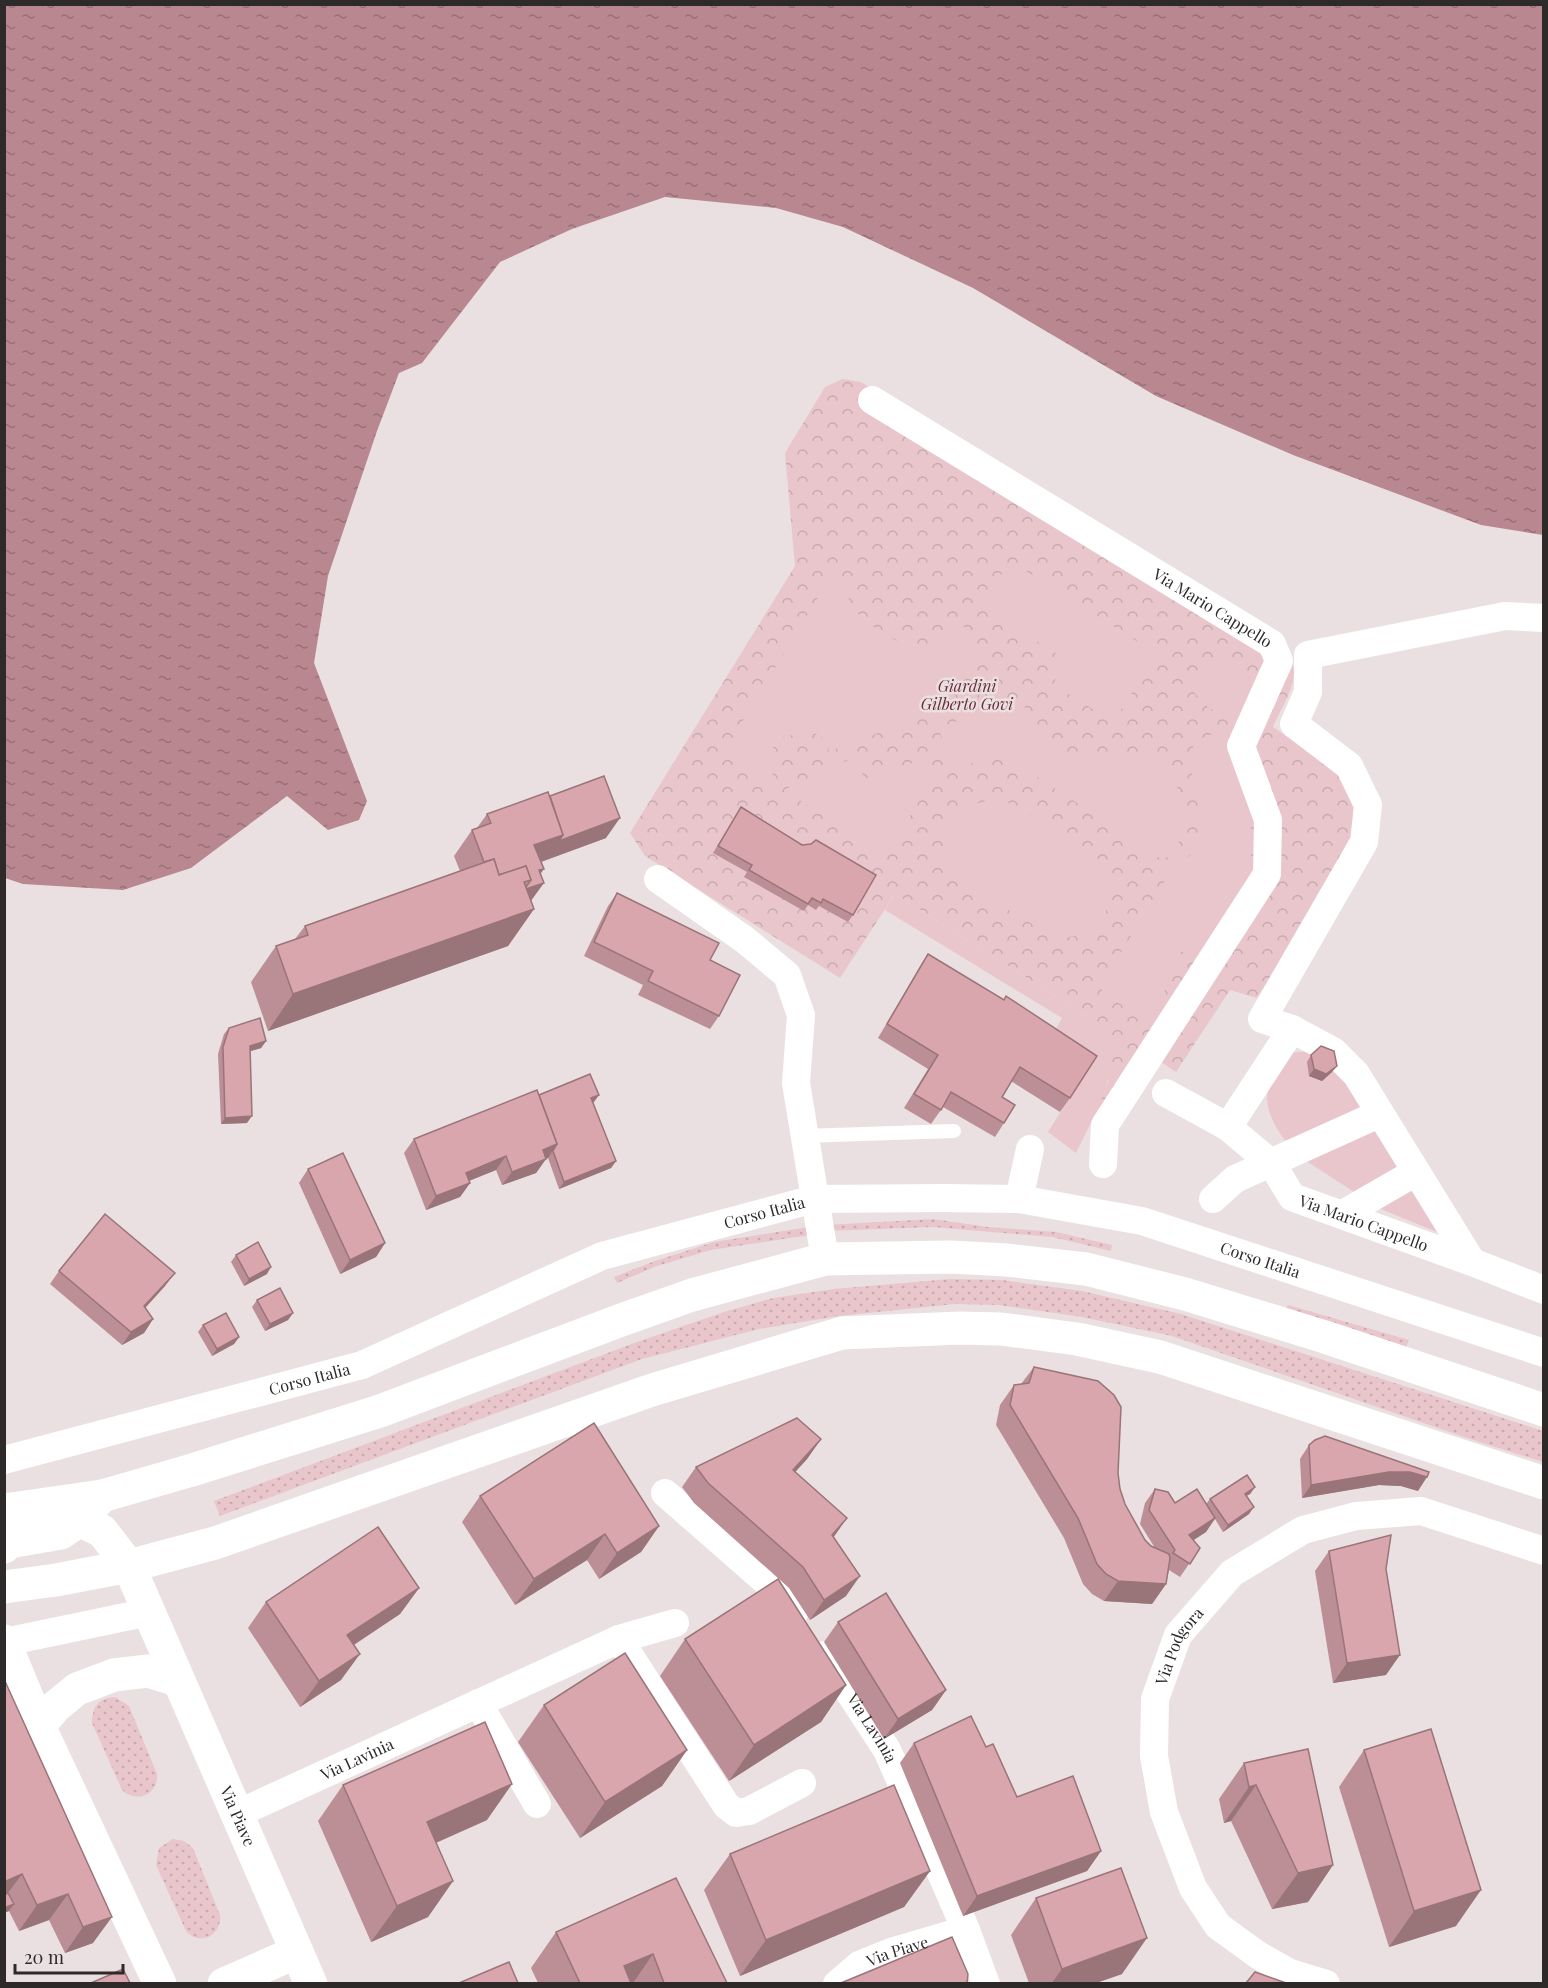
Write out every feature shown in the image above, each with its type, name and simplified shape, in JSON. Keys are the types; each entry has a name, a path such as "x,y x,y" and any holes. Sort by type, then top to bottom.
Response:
{"main road":[{"path":"4,1510 102,1496 380,1411 692,1295 825,1259 951,1257 1007,1260 1086,1269 1196,1297 1544,1410"},
{"path":"4,1587 129,1566 215,1543 652,1390 842,1333 960,1328 1001,1329 1077,1339 1160,1357 1544,1483"},
{"path":"4,1547 9,1542 61,1533 80,1520 102,1496"},
{"name":"Via Piave","path":"45,1504 102,1532 129,1566 311,1983"},
{"path":"5,1641 39,1726 160,1983"},
{"path":"39,1726 55,1707 77,1689 114,1676 148,1671 177,1680"},
{"path":"224,1983 297,1952"}],"street":[{"name":"Via Mario Cappello","path":"872,400 1272,644 1279,661 1241,747 1268,820 1267,874 1105,1125 1103,1164"},
{"name":"Via Mario Cappello","path":"1472,1262 1356,1074 1333,1051 1292,1029 1262,1019 1364,842 1368,805 1349,766 1294,724 1308,692 1308,655 1505,616 1544,618"},
{"path":"658,879 745,940 787,975 801,1015 796,1083 825,1259"},
{"path":"1228,1127 1292,1029"},
{"name":"Via Mario Cappello","path":"1166,1093 1228,1127 1272,1164 1292,1197 1544,1290"},
{"path":"1213,1199 1235,1179 1379,1114"},
{"path":"1019,1199 1029,1149"},
{"path":"1343,1214 1416,1172"},
{"name":"Corso Italia","path":"4,1460 362,1365 602,1256 814,1200 1019,1199 1142,1221 1544,1353"},
{"name":"Via Lavinia","path":"665,1493 769,1584 809,1632 887,1750 966,1930 986,1983"},
{"name":"Via Podgora","path":"1326,1983 1290,1973 1258,1955 1218,1926 1193,1888 1164,1812 1154,1756 1155,1699 1178,1635 1232,1573 1303,1530 1356,1516 1421,1511 1544,1551"},
{"path":"5,1641 149,1612"},
{"name":"Via Lavinia","path":"237,1814 619,1639 675,1623"},
{"path":"619,1639 726,1804 736,1813 749,1811 802,1782"},
{"path":"478,1703 537,1804"},
{"name":"Via Piave","path":"837,1983 858,1965 891,1952 966,1930"}],"lane":[{"path":"804,1136 954,1131"}],"green space":[{"name":"Giardini Gilberto Govi","path":"843,379 861,382 1280,638 1293,662 1294,672 1289,693 1273,727 1325,762 1346,782 1358,807 1351,847 1257,998 1230,990 1176,1072 1155,1058 1113,1130 1092,1120 1108,1081 1088,1017 895,894 840,978 645,856 630,833 795,566 785,453 825,387"},
{"path":"1010,561 1157,654 1113,722 1053,684 1068,661 982,606"},
{"path":"835,583 844,590 859,615 892,638 918,646 936,641 965,627 976,638 977,652 943,709 830,751 828,750 832,743 809,730 805,738 796,735 788,736 781,739 772,750 770,766 773,774 769,780 764,779 735,762 727,747 823,589"},
{"path":"1215,655 1260,683 1244,717 1227,717 1214,711 1191,689"},
{"path":"1014,701 1022,703 1037,729 1064,751 1085,757 1139,755 1150,758 1161,765 1178,788 1182,801 1182,826 1173,852 1167,857 1160,858 1003,754 999,753 955,770 938,728"},
{"path":"1222,735 1231,740 1244,786 1251,830 1248,874 1240,896 1214,933 1178,954 1169,962 1164,995 1156,1010 1143,1019 1105,994 1101,989 1102,983 1174,866 1193,852 1199,839 1200,810 1191,767 1191,755 1194,745 1201,738"},
{"path":"926,758 933,777 891,848 880,852 786,792 788,788 850,759 868,779"},
{"path":"991,800 1006,802 1019,808 1079,844 1106,867 1111,879 1109,904 1095,925 1073,936 1058,937 1047,933 967,885 954,872 945,851 947,829 960,813 969,807"},
{"path":"895,894 1088,1017 1103,1037 1109,1053 1110,1067 1107,1082 1096,1112 1076,1153 1048,1132 1087,1070 1048,1044 1062,1018 885,910"},
{"path":"1310,1051 1338,1062 1369,1111 1291,1147 1277,1129 1270,1113 1268,1091 1289,1053"},
{"path":"1377,1124 1406,1170 1362,1197 1300,1157"},
{"path":"1412,1181 1442,1234 1371,1205"},
{"path":"933,1219 988,1227 1056,1232 1112,1245 1111,1251 1052,1237 933,1227 826,1231 825,1225"},
{"path":"815,1226 817,1234 711,1250 657,1266 617,1283 614,1277 714,1242"},
{"path":"950,1279 1002,1280 1082,1291 1181,1314 1543,1431 1543,1462 1172,1336 1082,1317 999,1305 955,1304 839,1316 759,1329 642,1359 220,1516 214,1501 637,1342 727,1311 773,1298 834,1289"},
{"path":"1288,1305 1409,1340 1406,1347 1284,1312"},
{"path":"115,1697 129,1706 157,1774 154,1787 146,1795 134,1796 122,1790 92,1723 93,1712 97,1704 104,1699"},
{"path":"173,1839 184,1841 193,1848 220,1915 218,1928 209,1937 198,1938 186,1931 156,1865 159,1848"}],"water":[{"path":"5,4 1543,5 1543,535 1481,525 1293,455 1156,396 973,288 843,227 776,208 665,197 572,229 500,262 422,363 399,373 328,576 314,663 367,801 359,820 328,830 287,796 191,868 123,890 23,884 5,878"}],"building":[{"path":"604,776 620,818 559,841 563,835 550,796"},
{"path":"548,792 563,835 534,845 544,869 539,870 544,883 526,889 531,880 526,866 499,875 494,859 484,862 472,830 491,823 487,814"},
{"path":"741,807 802,845 811,844 816,840 876,875 853,915 823,899 821,903 812,898 808,904 749,870 752,865 718,846"},
{"path":"494,859 499,875 526,866 531,880 524,882 534,909 293,994 276,946 308,935 305,926"},
{"path":"617,893 719,943 710,960 740,975 719,1016 648,981 653,971 594,942"},
{"path":"928,954 1004,1000 1006,996 1097,1056 1070,1098 1020,1067 1002,1097 1015,1105 1004,1123 951,1092 941,1110 914,1094 938,1055 887,1024"},
{"path":"260,1018 266,1041 250,1046 252,1116 225,1118 223,1047 229,1028"},
{"path":"1321,1046 1334,1051 1337,1066 1326,1074 1314,1069 1311,1055"},
{"path":"590,1074 599,1095 591,1098 616,1161 564,1182 553,1151 557,1144 539,1095"},
{"path":"537,1090 557,1144 543,1150 546,1159 512,1172 506,1156 466,1173 470,1183 436,1196 414,1139"},
{"path":"343,1153 385,1243 350,1260 308,1169"},
{"path":"105,1214 175,1273 144,1306 153,1319 131,1332 59,1271"},
{"path":"258,1242 271,1267 249,1279 236,1255"},
{"path":"280,1288 293,1313 270,1324 257,1300"},
{"path":"226,1313 239,1337 217,1349 203,1325"},
{"path":"1034,1367 1098,1381 1114,1395 1121,1407 1118,1473 1120,1489 1125,1504 1145,1540 1151,1546 1169,1554 1166,1584 1118,1581 1106,1574 1097,1564 1078,1518 1010,1405 1014,1385 1029,1383"},
{"path":"797,1418 821,1439 793,1470 847,1518 832,1535 860,1576 824,1600 803,1567 708,1483 696,1467"},
{"path":"594,1423 659,1526 617,1553 605,1534 534,1579 480,1496"},
{"path":"1325,1436 1429,1472 1427,1477 1410,1472 1389,1472 1311,1485 1309,1445"},
{"path":"1247,1475 1255,1487 1245,1494 1254,1507 1228,1525 1210,1499"},
{"path":"1155,1489 1168,1492 1175,1503 1197,1489 1215,1518 1189,1535 1200,1548 1190,1564 1173,1553 1175,1550 1149,1510"},
{"path":"378,1527 419,1588 347,1635 360,1654 319,1681 266,1602"},
{"path":"1391,1535 1386,1569 1400,1655 1347,1663 1329,1551"},
{"path":"778,1579 846,1685 754,1745 685,1639"},
{"path":"886,1593 946,1690 898,1719 838,1622"},
{"path":"625,1653 687,1750 605,1802 544,1705"},
{"path":"4,1679 112,1917 83,1927 68,1894 37,1905 22,1874 4,1882"},
{"path":"971,1716 986,1747 993,1744 1017,1797 1073,1776 1101,1851 977,1896 914,1743"},
{"path":"485,1722 512,1784 427,1822 453,1881 397,1906 343,1785"},
{"path":"1431,1729 1481,1890 1414,1911 1364,1750"},
{"path":"1308,1749 1333,1865 1298,1873 1256,1785 1249,1787 1244,1763"},
{"path":"894,1785 930,1871 766,1940 730,1854"},
{"path":"1121,1868 1147,1938 1062,1969 1036,1898"},
{"path":"676,1878 727,1983 664,1983 653,1954 624,1966 631,1983 580,1983 556,1932"},
{"path":"8,1893 14,1904 4,1908 4,1895"},
{"path":"952,1937 968,1974 967,1983 841,1983"},
{"path":"509,1962 518,1983 459,1983"},
{"path":"123,1969 130,1983 91,1983"},
{"path":"1255,1972 1286,1983 1246,1983"}]}
